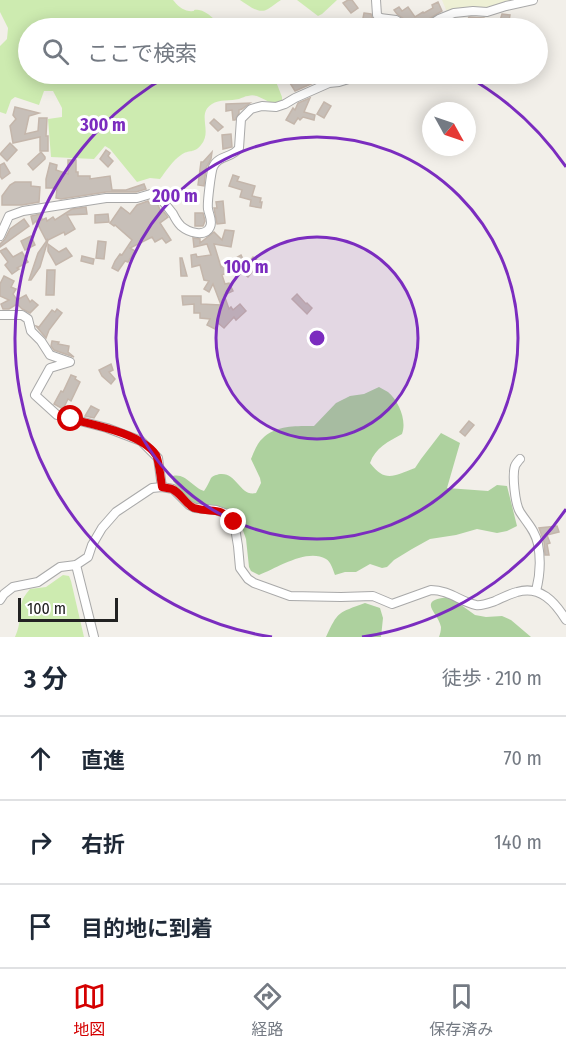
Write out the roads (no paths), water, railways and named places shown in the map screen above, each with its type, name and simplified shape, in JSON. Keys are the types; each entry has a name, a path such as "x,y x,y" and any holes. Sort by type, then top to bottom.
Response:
{"street":[{"path":"376,0 377,15 380,18"},
{"path":"441,18 454,12 487,12 532,0"},
{"path":"0,236 9,216 23,211 106,198 137,198 154,193 161,198 180,226 197,233 208,231 211,219 208,200 212,168 216,160 237,152 241,119 251,109 285,104 327,84"},
{"path":"0,315 22,315 27,319 30,331 41,341 50,355 69,362 50,368 35,395 57,415 107,428 141,441 158,458 162,487"},
{"path":"520,459 515,465 514,495 519,511 530,525 538,542 540,560 536,591"},
{"path":"0,600 13,587 38,582 60,567 76,565 88,557 102,528 116,512 152,488 162,487 173,489 195,508 216,510 226,514 234,522 240,568 248,579 254,584 290,596 373,596 392,604 437,590 476,605 483,605 518,591 536,591 557,606 566,620"},
{"path":"76,565 94,637"}]}
